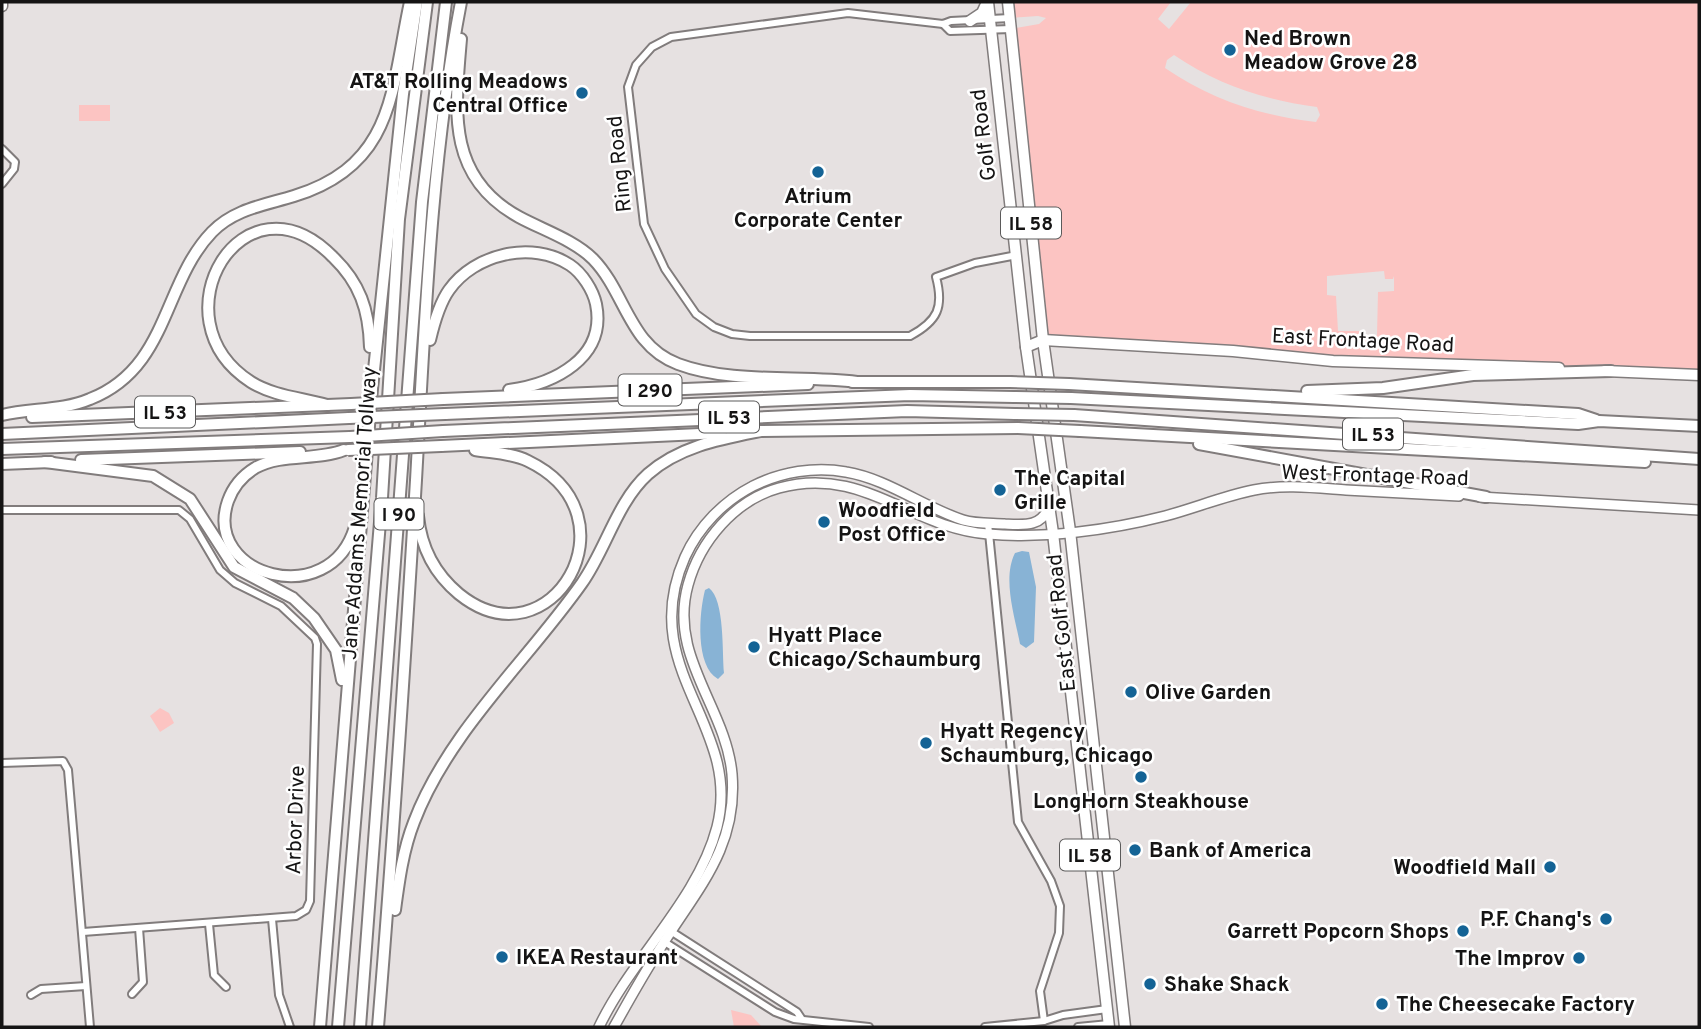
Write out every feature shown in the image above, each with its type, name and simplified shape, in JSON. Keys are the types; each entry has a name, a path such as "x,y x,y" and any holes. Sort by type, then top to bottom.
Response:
{"highway":[{"path":"2,416 72,405 101,394 123,380 148,351 195,253 213,231 244,211 327,184 356,164 371,147 386,117 410,2"},
{"path":"320,1027 372,389 403,94 417,2"},
{"name":"Jane Addams Memorial Tollway","path":"338,1027 382,498 400,219 427,2"},
{"name":"Jane Addams Memorial Tollway","path":"360,1027 422,202 446,2"},
{"path":"379,1027 394,834 422,380 444,123 463,2"},
{"path":"463,2 456,126 468,164 487,192 516,216 593,259 636,332 654,351 676,364 718,373 813,376 857,382"},
{"path":"327,405 276,392 251,381 228,360 216,341 208,313 212,275 227,251 255,233 282,229 305,236 326,249 348,273 361,292 367,312 372,389"},
{"path":"422,380 439,311 449,290 463,275 484,262 515,253 541,255 570,265 589,287 597,308 597,330 585,355 564,373 532,386 461,398"},
{"path":"1249,394 1383,388 1473,375 1611,371"},
{"name":"I 290","path":"327,405 857,382 1010,382 1578,414 1599,421 1699,426"},
{"name":"IL 53","path":"2,434 910,395 1071,398 1564,423 1599,421"},
{"name":"IL 53","path":"2,416 327,405"},
{"name":"IL 53","path":"2,449 349,437 907,411 1074,415 1672,457"},
{"name":"I 290","path":"346,450 761,431 1018,428 1647,462 1672,457 1699,459"},
{"path":"379,1027 401,872 415,820 433,782 487,701 584,581 638,485 667,460 708,441 761,431"},
{"path":"1148,435 1486,497"},
{"path":"415,493 420,529 430,561 464,598 493,611 521,611 546,603 565,587 580,558 581,535 575,509 556,481 515,456 446,446"},
{"path":"346,450 327,457 270,463 243,478 227,505 226,522 232,544 246,561 269,575 297,577 318,572 335,561 351,540 365,487"},
{"name":"IL 53","path":"2,464 346,450"},
{"path":"45,462 153,476 190,499 234,567 293,598 314,618 330,639 342,669 336,747 339,798"}],"main road":[{"name":"Golf Road","path":"987,2 1026,347"},
{"path":"970,21 982,13 987,2"},
{"name":"Golf Road","path":"1008,2 1043,340"},
{"name":"East Frontage Road","path":"1026,347 1043,340 1233,351 1346,362 1699,375"},
{"name":"East Golf Road","path":"1043,340 1070,531 1125,1027"},
{"name":"East Golf Road","path":"1026,347 1050,506 1109,1026"}],"street":[{"name":"Ring Road","path":"1010,18 951,21 943,24 848,13 671,37 652,47 636,65 628,88 643,224 665,269 696,314 714,327 732,334 750,336 910,336 927,327 939,313 941,296 936,277 975,263 1017,255"},
{"name":"Ring Road","path":"943,24 950,31 1011,29"},
{"path":"2,149 15,162 14,169 2,184"},
{"path":"600,1027 699,869 720,814 718,764 710,738 682,677 673,648 671,624 673,596 681,566 692,543 709,520 728,502 764,481 792,472 824,470 866,476 946,514 988,523 1030,525 1040,522 1050,506"},
{"name":"West Frontage Road","path":"614,1027 717,861 728,833 731,806 728,756 689,658 683,606 687,588 708,541 740,508 769,492 821,482 868,490 933,522 990,535 1053,533 1164,516 1267,488 1486,497 1699,510"},
{"name":"Arbor Drive","path":"2,510 179,510 190,519 220,570 235,583 281,606 315,638 318,651 310,901 300,915 83,932"},
{"path":"988,523 1018,822 1051,881 1060,906 1059,933 1040,991 1044,1021"},
{"path":"2,763 54,759 63,761 68,770 90,1027"},
{"path":"272,919 279,995 290,1027"},
{"path":"209,924 214,975 226,987"},
{"path":"662,926 797,1012 801,1018"},
{"path":"132,993 143,982 139,929"},
{"path":"656,935 762,1005 794,1019 869,1027"},
{"path":"31,995 41,989 86,986"},
{"path":"985,1027 1044,1021 1063,1015 1107,1009"},
{"path":"1078,1027 1109,1026"}],"shaded area":[{"path":"1008,2 1171,2 1158,19 1169,29 1191,2 1699,2 1699,375 1411,365 1043,340 1011,29 1039,24 1046,18 1010,18","holes":["1174,55 1208,75 1242,90 1317,107 1320,115 1316,122 1296,119 1256,110 1218,97 1165,68 1167,60","1384,271 1385,279 1393,279 1394,276 1394,291 1378,292 1377,335 1363,337 1361,331 1338,331 1336,296 1327,295 1327,276"]},
{"path":"79,105 110,105 110,121 79,121"},
{"path":"160,708 169,713 174,723 160,732 150,716"},
{"path":"731,1010 751,1015 762,1027 734,1027"}],"water":[{"path":"1029,552 1036,587 1034,642 1026,648 1020,644 1010,586 1011,563 1015,553"},
{"path":"709,588 718,604 722,628 724,673 718,679 705,663 702,651 700,625 705,590"}],"place":[{"name":"Ned Brown Meadow Grove 28","path":"1230,50"},
{"name":"AT&T Rolling Meadows Central Office","path":"582,93"},
{"name":"Atrium Corporate Center","path":"818,172"},
{"name":"The Capital Grille","path":"1000,490"},
{"name":"Woodfield Post Office","path":"824,522"},
{"name":"Hyatt Place Chicago/Schaumburg","path":"754,647"},
{"name":"Olive Garden","path":"1131,692"},
{"name":"Hyatt Regency Schaumburg, Chicago","path":"926,743"},
{"name":"LongHorn Steakhouse","path":"1141,777"},
{"name":"Bank of America","path":"1135,850"},
{"name":"Woodfield Mall","path":"1550,867"},
{"name":"P.F. Chang's","path":"1606,919"},
{"name":"Garrett Popcorn Shops","path":"1463,931"},
{"name":"IKEA Restaurant","path":"502,957"},
{"name":"The Improv","path":"1579,958"},
{"name":"Shake Shack","path":"1150,984"},
{"name":"The Cheesecake Factory","path":"1382,1004"}]}
